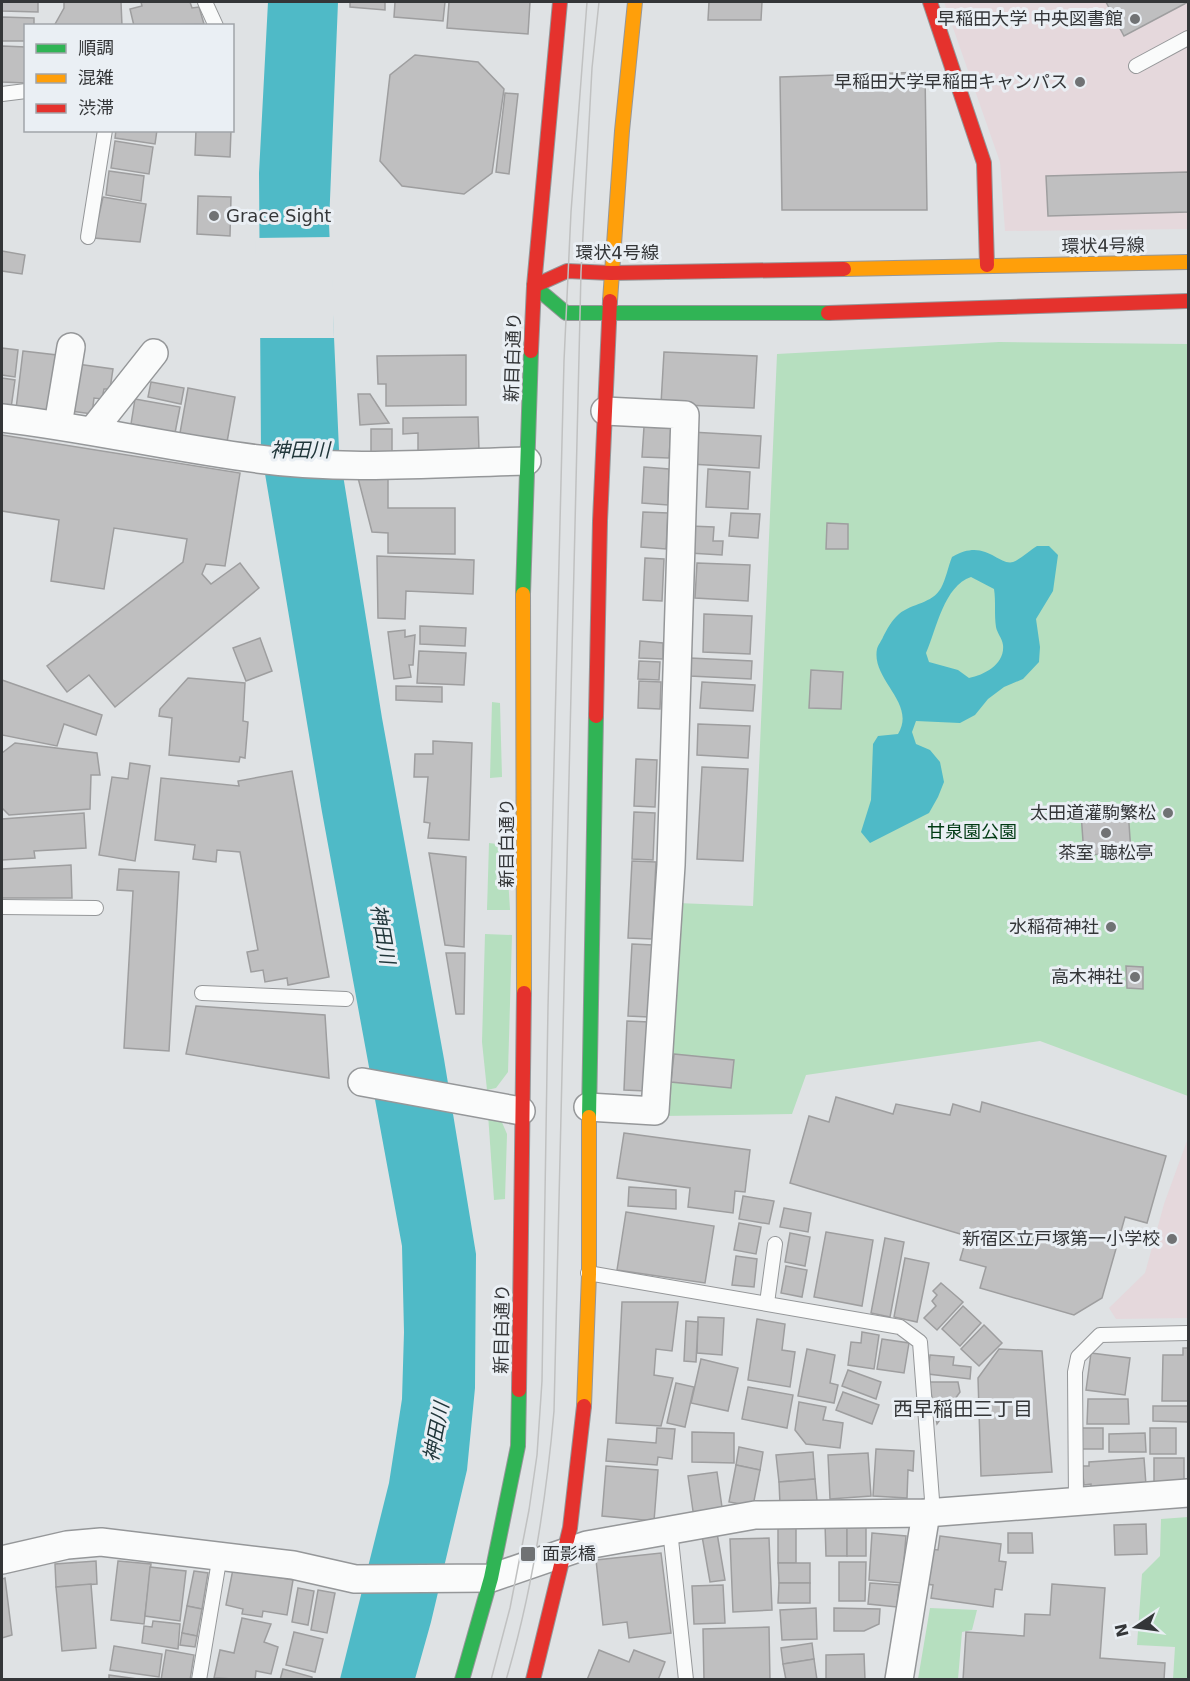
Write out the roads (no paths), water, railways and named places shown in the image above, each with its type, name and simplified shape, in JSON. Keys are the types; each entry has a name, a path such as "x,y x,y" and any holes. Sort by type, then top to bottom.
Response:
{"main road":[{"name":"新目白通り","path":"462,1680 491,1578 518,1446 525,921 524,556 534,286 560,2"},
{"path":"533,1680 573,1507 583,1410 588,1273 588,1107 608,315 613,214 635,2"},
{"path":"930,2 984,163 987,265"},
{"name":"環状4号線","path":"534,286 567,271 611,273 1188,262"},
{"path":"534,286 566,314 608,315 890,312 985,306 1188,301"}],"street":[{"path":"58,424 71,347"},
{"path":"93,430 154,353"},
{"path":"588,1107 655,1111 671,865 685,415 605,411"},
{"path":"2,418 58,424 256,459 345,465 527,460"},
{"path":"364,1083 521,1111"},
{"path":"2,1560 67,1545 101,1542 220,1555 357,1578 491,1578 587,1545 754,1515 929,1513 1188,1493"},
{"path":"899,1680 929,1513"}],"lane":[{"path":"205,2 215,24"},
{"path":"1136,66 1188,38"},
{"path":"2,94 24,91"},
{"path":"88,237 105,132"},
{"path":"2,907 96,908"},
{"path":"202,993 346,999"},
{"path":"767,1303 775,1244"},
{"path":"588,1273 900,1327 920,1342 929,1513"},
{"path":"1076,1502 1075,1372 1078,1357 1100,1335 1188,1333"},
{"path":"670,1530 686,1680"},
{"path":"199,1680 220,1555"}],"water":[{"name":"神田川","path":"268,2 338,2 329,224 339,450 382,718 444,1059 476,1254 475,1388 467,1470 415,1679 340,1679 389,1483 402,1399 404,1332 402,1246 322,812 261,450 259,173"},
{"path":"1037,546 1049,546 1058,555 1053,591 1036,619 1040,647 1039,662 1023,679 1004,687 988,699 975,715 960,723 916,721 912,732 916,744 930,750 940,762 944,782 929,813 870,843 861,832 871,800 873,744 878,736 898,734 902,723 902,712 880,671 877,660 877,649 886,631 904,610 937,593 943,584 952,557 973,550 1013,562","holes":["971,577 994,589 996,627 1002,640 1003,652 993,668 969,678 958,670 929,662 926,653 942,609 954,589"]}],"tram line":[{"path":"491,1680 510,1608 529,1510 537,1455 542,1381 548,1007 564,361 571,212 587,2"},
{"path":"506,1680 537,1547 554,1411 581,272 592,68 599,2"}],"place":[{"name":"早稲田大学 中央図書館","path":"1135,19"},
{"name":"早稲田大学早稲田キャンパス","path":"1080,82"},
{"name":"Grace Sight","path":"214,216"},
{"name":"太田道灌駒繁松","path":"1168,813"},
{"name":"茶室 聴松亭","path":"1106,833"},
{"name":"水稲荷神社","path":"1111,927"},
{"name":"高木神社","path":"1135,977"},
{"name":"新宿区立戸塚第一小学校","path":"1172,1239"},
{"name":"面影橋","path":"528,1554"}],"district":[{"name":"西早稲田三丁目","path":"963,1409"}],"park label":[{"name":"甘泉園公園","path":"972,832"}]}
